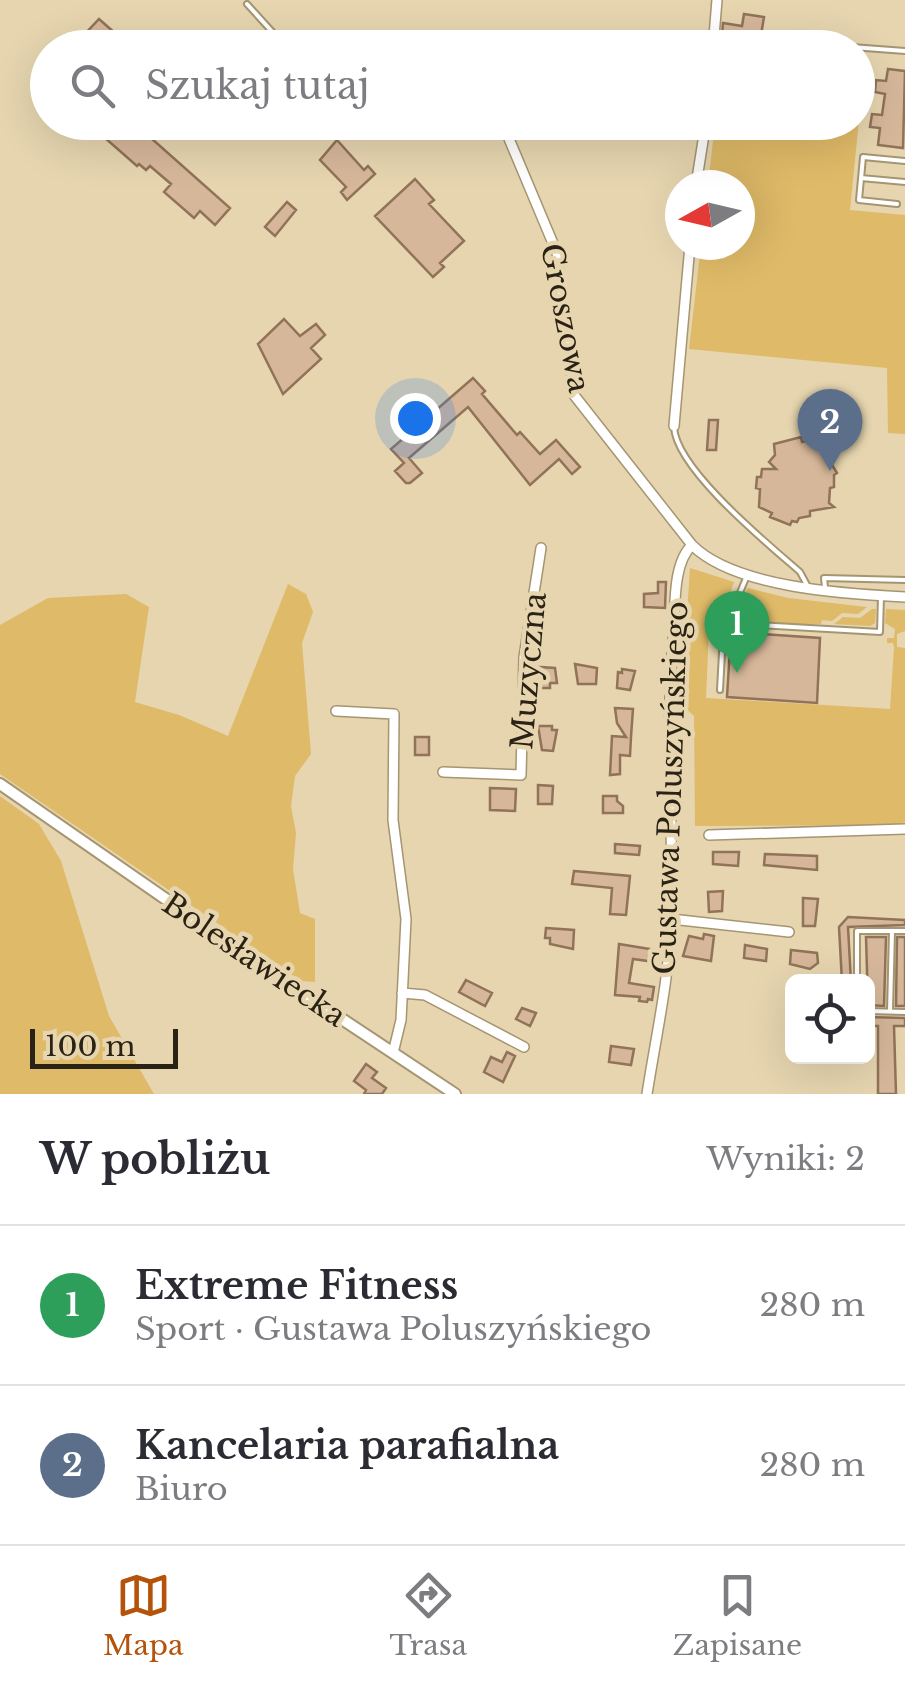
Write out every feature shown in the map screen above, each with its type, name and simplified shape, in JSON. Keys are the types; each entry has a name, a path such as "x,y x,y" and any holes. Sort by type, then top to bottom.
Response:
{"street":[{"path":"714,30 716,0"},
{"name":"Groszowa","path":"510,140 557,253 574,395 692,545"},
{"path":"698,170 703,140"},
{"path":"674,426 689,260"},
{"path":"692,545 700,553 748,574 809,589 905,597"},
{"name":"Gustawa Poluszyńskiego","path":"648,1094 671,919 668,706 680,560 692,545"},
{"name":"Muzyczna","path":"443,772 521,775 524,657 541,548"},
{"path":"336,711 394,714 393,820 406,919 401,1020 393,1053"},
{"name":"Bolesławiecka","path":"0,784 455,1094"},
{"path":"709,835 905,829"},
{"path":"671,919 789,932"},
{"path":"402,993 425,996 524,1047"}],"lane":[{"path":"247,4 271,30"},
{"path":"875,49 905,51"},
{"path":"896,204 858,200 863,156 905,162"},
{"path":"861,178 905,182"},
{"path":"674,426 678,444 712,490 731,512 800,572 809,589"},
{"path":"720,690 724,634 748,574"},
{"path":"825,591 824,578 905,580"},
{"path":"729,616 742,624 880,632 881,596"},
{"path":"857,974 857,931 905,931"},
{"path":"890,1011 892,931"},
{"path":"875,1011 905,1012"}],"shaded area":[{"path":"713,140 857,140 850,210 905,215 905,434 888,433 887,368 689,349 699,260 755,260 755,170 710,170"},
{"path":"690,568 734,582 716,628 709,628 706,698 890,709 894,647 887,643 887,638 894,638 895,629 885,623 886,609 905,610 905,631 897,634 897,647 905,648 905,822 695,826 694,716 681,704"},
{"path":"288,584 306,594 313,612 302,643 311,754 295,776 291,806 296,833 293,869 300,913 315,919 315,982 301,981 0,774 0,625 48,598 126,594 149,607 135,702 228,736"},
{"path":"748,588 788,598 867,607 858,614 842,613 832,621 822,620 821,624 763,622 744,613 738,605"},
{"path":"876,609 875,623 870,626 834,624 843,617 860,618"},
{"path":"0,796 39,824 61,861 109,1016 154,1094 0,1094"}],"building":[{"path":"744,14 764,17 762,30 722,30 723,23 742,26"},
{"path":"99,19 111,30 89,30"},
{"path":"888,69 905,71 903,148 878,145 880,128 875,128 875,114 882,115 885,94 875,92 876,80 886,81"},
{"path":"107,140 153,140 230,208 215,225 200,211 194,218 164,192 171,184 150,166 146,170"},
{"path":"337,140 364,170 368,166 375,174 347,200 341,192 346,187 320,160"},
{"path":"415,179 434,200 429,204 464,241 440,263 444,267 433,277 375,216"},
{"path":"287,202 296,210 275,236 265,227"},
{"path":"284,319 300,336 316,324 325,335 311,348 321,359 283,394 258,344"},
{"path":"473,378 517,435 520,432 540,454 556,440 580,467 572,474 559,459 530,485 468,407 409,458 422,473 406,483 395,471 404,463 391,449"},
{"path":"709,420 718,420 716,450 707,450"},
{"path":"801,437 802,442 816,439 837,473 834,487 830,488 829,503 834,507 810,511 810,516 790,525 770,517 772,513 759,507 757,477 761,477 762,469 776,469 769,462 775,455 774,444"},
{"path":"658,582 666,582 665,608 644,607 644,594 658,593"},
{"path":"748,633 820,638 817,703 727,697 730,648 747,649"},
{"path":"575,664 597,668 596,684 578,684"},
{"path":"540,667 555,668 557,683 540,688"},
{"path":"622,669 635,671 630,690 617,688 618,672 622,673"},
{"path":"615,708 633,709 630,756 620,755 620,774 610,775 612,736 626,737 617,723"},
{"path":"538,726 557,730 553,751 542,750"},
{"path":"415,737 429,737 429,755 415,755"},
{"path":"538,785 553,786 552,804 538,804"},
{"path":"490,788 516,789 515,811 490,810"},
{"path":"603,796 617,796 623,813 603,813"},
{"path":"615,844 640,846 639,855 615,853"},
{"path":"713,852 739,852 738,866 713,864"},
{"path":"765,854 817,856 817,870 764,865"},
{"path":"574,871 630,876 626,915 610,914 612,888 572,884"},
{"path":"723,891 722,911 709,912 708,892"},
{"path":"803,898 818,899 815,926 803,926"},
{"path":"848,917 905,920 905,925 848,927 851,974 842,974 839,927"},
{"path":"546,928 574,930 573,949 550,944 550,938 545,938"},
{"path":"704,934 714,936 711,961 683,956 689,936 703,939"},
{"path":"866,937 886,937 884,1006 875,1005 875,974 867,974"},
{"path":"897,937 905,937 905,1006 896,1006"},
{"path":"619,944 656,950 655,962 633,959 629,983 654,987 652,1000 615,995"},
{"path":"745,945 767,949 766,961 744,958"},
{"path":"791,950 817,953 818,963 810,969 790,964"},
{"path":"466,980 492,993 485,1006 459,992"},
{"path":"522,1008 536,1013 530,1026 516,1019"},
{"path":"875,1017 905,1018 905,1026 894,1026 896,1094 878,1094"},
{"path":"611,1046 634,1049 631,1065 609,1062"},
{"path":"507,1052 515,1056 503,1082 484,1072 491,1057 502,1062"},
{"path":"366,1064 377,1072 372,1078 386,1088 382,1094 364,1094 366,1090 354,1081"}],"place":[{"name":"Kancelaria parafialna","path":"830,471"},
{"name":"Extreme Fitness","path":"737,673"}]}
